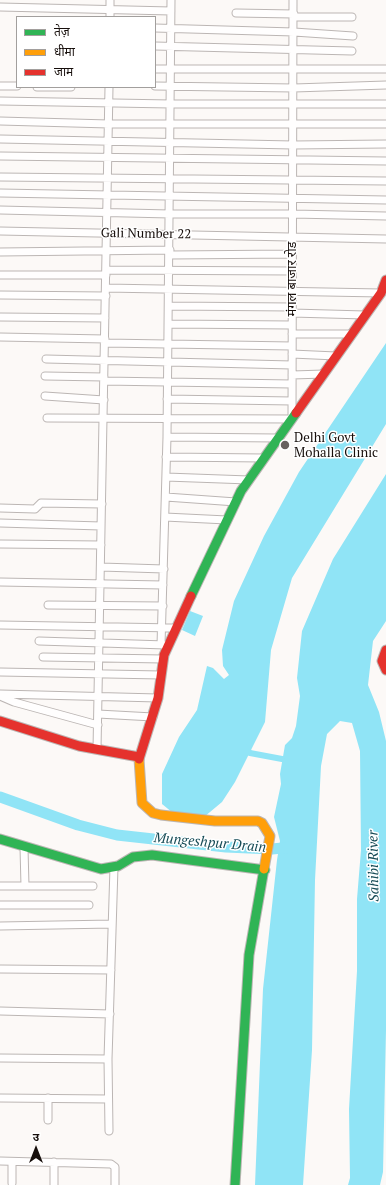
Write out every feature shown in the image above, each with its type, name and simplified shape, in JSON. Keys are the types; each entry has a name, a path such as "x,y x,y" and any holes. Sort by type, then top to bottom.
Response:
{"street":[{"path":"110,0 110,14"},
{"path":"172,0 168,382 162,628 165,645 158,698 139,757 142,803 153,813 209,820 258,821 262,823 270,836 249,954 235,1185"},
{"name":"मंगल बाजार रोड","path":"292,419 294,0"},
{"path":"0,7 110,14 171,11"},
{"path":"236,13 352,17"},
{"path":"156,28 294,32 353,36"},
{"path":"156,46 294,48 352,51"},
{"path":"156,69 386,69"},
{"path":"156,86 294,88 386,85"},
{"path":"0,86 16,86"},
{"path":"97,750 108,212 109,88"},
{"path":"0,100 171,104 386,104"},
{"path":"0,121 109,124 386,124"},
{"path":"0,139 108,140 293,145 386,144"},
{"path":"0,156 386,161"},
{"path":"0,177 170,180 386,181"},
{"path":"0,193 108,196 293,197 386,200"},
{"path":"0,210 170,214 386,216"},
{"name":"Gali Number 22","path":"0,231 386,239"},
{"path":"0,252 107,250 170,253 292,254"},
{"path":"0,275 169,271 292,271"},
{"path":"165,645 176,628 227,520 249,480 381,293 386,280"},
{"path":"106,288 381,293"},
{"path":"0,295 106,296"},
{"path":"169,306 292,310 365,315"},
{"path":"0,317 106,318"},
{"path":"168,324 292,325"},
{"path":"292,334 352,334"},
{"path":"0,337 292,346"},
{"path":"292,354 336,356"},
{"path":"46,359 292,365"},
{"path":"292,375 324,374"},
{"path":"45,376 168,382 292,384"},
{"path":"45,396 104,400"},
{"path":"167,400 292,401"},
{"path":"47,418 292,419"},
{"path":"167,437 278,438"},
{"path":"166,457 264,458"},
{"path":"166,477 249,480"},
{"path":"166,498 236,502"},
{"path":"0,508 35,509 42,503 102,504"},
{"path":"165,517 227,520"},
{"path":"0,523 101,526"},
{"path":"0,544 101,545"},
{"path":"101,567 164,569"},
{"path":"0,582 164,585"},
{"path":"48,605 100,604 163,606"},
{"path":"0,625 176,628"},
{"path":"39,641 165,645"},
{"path":"386,650 382,661 386,670"},
{"path":"44,657 163,659"},
{"path":"0,672 161,675"},
{"path":"0,695 158,698"},
{"path":"0,695 14,702 98,725"},
{"path":"98,714 153,716"},
{"path":"0,721 97,750 139,757"},
{"path":"0,840 76,864 101,869 114,867 131,858 152,855 265,870"},
{"path":"24,848 25,886"},
{"path":"109,1131 108,1059 114,867"},
{"path":"0,886 93,886"},
{"path":"0,905 89,905"},
{"path":"0,926 112,924"},
{"path":"0,969 111,970"},
{"path":"0,1011 110,1014"},
{"path":"0,1058 108,1059"},
{"path":"0,1098 108,1099"},
{"path":"48,1098 48,1120"},
{"path":"0,1161 114,1165 115,1185"},
{"path":"12,1162 12,1183"},
{"path":"54,1162 54,1185"}],"water":[{"path":"386,343 386,424 292,578 271,650 265,722 235,782 222,802 204,817 173,813 162,804 162,774 179,737 197,710 207,666 213,668 224,679 229,675 223,666 222,650 234,601 264,536 299,472"},
{"name":"Sahibi River","path":"386,474 386,621 373,641 368,685 379,712 386,741 386,1030 383,1172 380,1185 348,1185 350,1178 349,1109 357,971 357,899 361,850 360,751 352,723 340,721 327,734 321,766 315,880 312,1050 303,1185 255,1185 263,989 280,841 274,817 281,784 280,774 285,745 292,738 296,726 300,696 297,678 302,631 333,559"},
{"path":"190,611 203,616 195,636 182,630"}],"waterway":[{"path":"245,747 250,753 282,759"},
{"name":"Mungeshpur Drain","path":"0,797 78,825 117,835 226,847 272,849 293,847"}],"traffic: fast":[{"path":"191,596 241,491 296,413"},
{"path":"0,839 101,869 118,866 133,857 152,855 265,870"},
{"path":"235,1185 249,955 264,869"}],"traffic: slow":[{"path":"139,759 142,803 153,813 215,821 258,821 262,823 270,836 264,869"}],"traffic: jam":[{"path":"296,413 381,293 386,280"},
{"path":"139,759 158,698 164,655 191,596"},
{"path":"386,650 382,661 386,670"},
{"path":"0,721 79,746 139,757"}],"place":[{"name":"Delhi Govt Mohalla Clinic","path":"285,445"}]}
